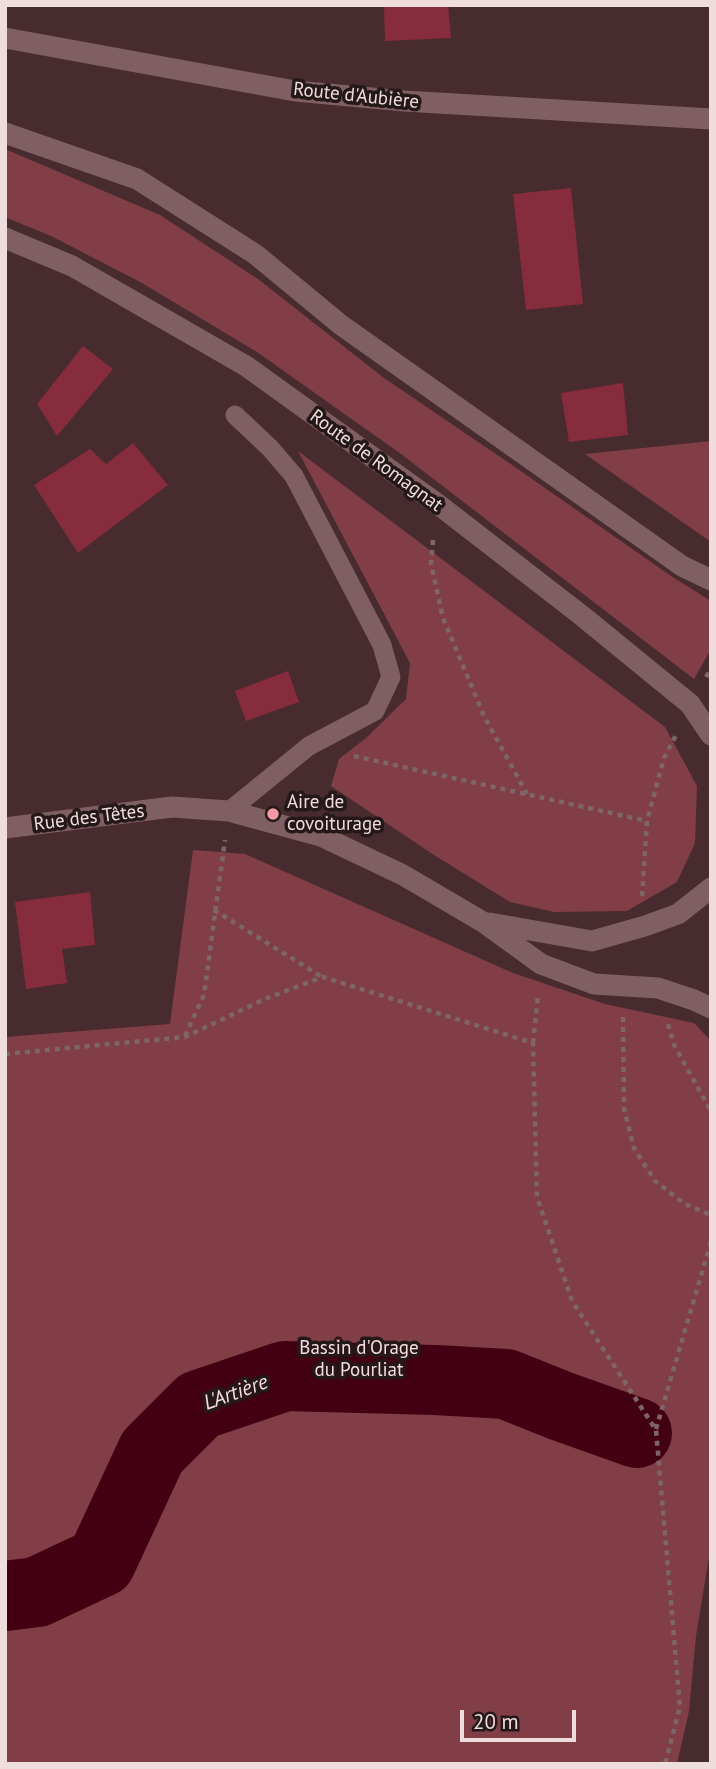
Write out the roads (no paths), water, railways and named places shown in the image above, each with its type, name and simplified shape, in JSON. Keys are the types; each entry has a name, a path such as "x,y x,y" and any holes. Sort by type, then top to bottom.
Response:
{"street":[{"name":"Route d'Aubière","path":"5,38 295,91 404,101 711,119"},
{"path":"5,133 137,179 255,254 341,326 682,566 711,580"},
{"name":"Route de Romagnat","path":"5,238 72,266 246,366 439,505 581,615 690,704 711,735"},
{"name":"Rue des Têtes","path":"5,828 172,807 229,811 321,836 402,875 482,922 541,964 594,984 658,988 711,1008"},
{"path":"482,922 592,941 678,914 711,888"}],"lane":[{"path":"229,811 309,746 376,711 391,677 382,645 294,476 270,448 235,415"}],"waterway":[{"name":"L'Artière","path":"5,1596 37,1592 101,1562 152,1452 199,1405 285,1376 506,1384 637,1433"}],"place":[{"name":"Aire de covoiturage","path":"273,814"}],"park label":[{"name":"Bassin d'Orage du Pourliat","path":"359,1360"}]}
